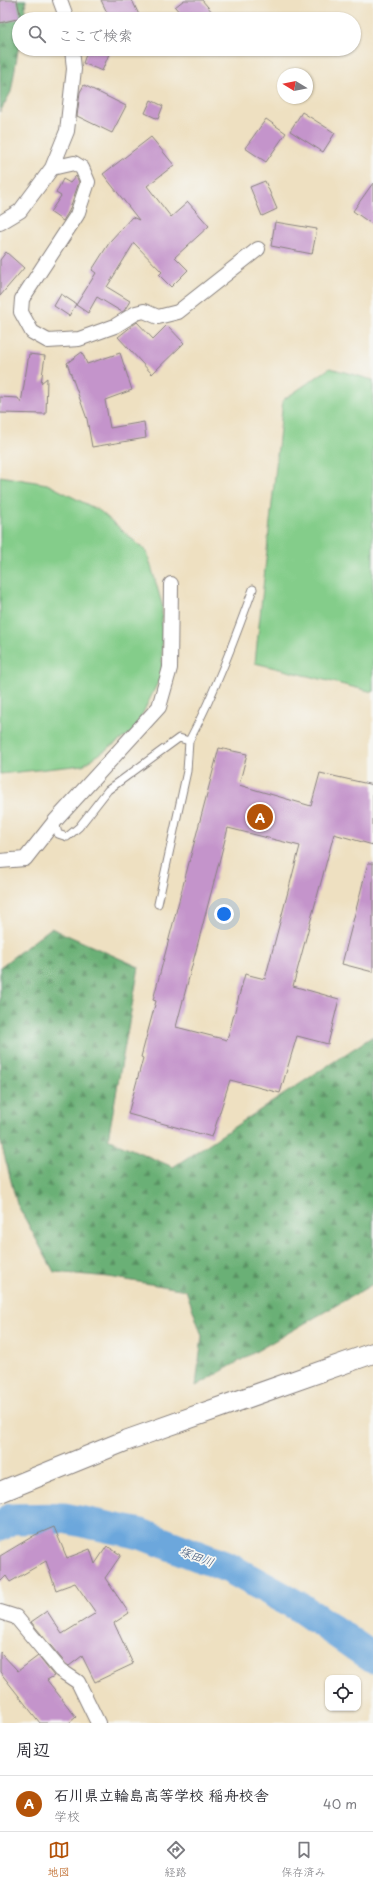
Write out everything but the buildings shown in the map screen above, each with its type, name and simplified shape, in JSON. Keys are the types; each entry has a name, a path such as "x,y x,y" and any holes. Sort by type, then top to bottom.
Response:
{"street":[{"path":"60,0 64,12"},
{"path":"0,224 20,211 52,168 67,130 74,69 73,56"},
{"path":"52,168 74,163 82,168 88,182 77,215 22,299 21,312 32,332 48,341 79,339 115,326 136,313 144,311 158,317 178,312 258,249"},
{"path":"0,861 26,859 54,821 159,707 170,668 171,584"},
{"path":"0,1492 125,1440 373,1353"},
{"path":"0,1612 16,1617 60,1670 78,1682 98,1723"}],"lane":[{"path":"158,904 187,771 189,741 206,708 254,589"},
{"path":"54,821 58,834 67,837 79,827 108,790 179,738 189,741"}],"green space":[{"path":"0,0 26,0 25,12 12,12 12,56 17,56 11,92 0,112"},
{"path":"330,368 373,380 373,692 255,663 283,400"},
{"path":"0,476 47,484 100,511 147,552 162,604 162,674 134,731 83,765 0,774"},
{"path":"51,928 139,967 108,1139 173,1167 373,1036 373,1284 196,1386 202,1336 186,1290 109,1277 54,1272 17,1204 0,1139 0,967"}],"waterway":[{"name":"塚田川","path":"0,1526 10,1519 64,1518 141,1534 229,1568 298,1606 373,1658"}],"place":[{"name":"石川県立輪島高等学校 稲舟校舎","path":"260,817"}]}
